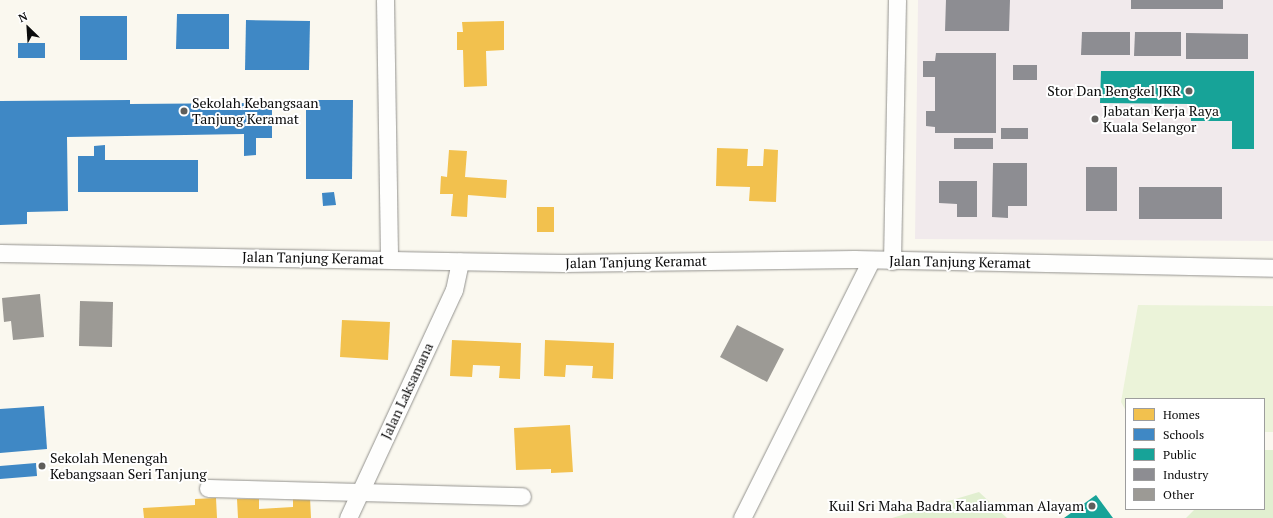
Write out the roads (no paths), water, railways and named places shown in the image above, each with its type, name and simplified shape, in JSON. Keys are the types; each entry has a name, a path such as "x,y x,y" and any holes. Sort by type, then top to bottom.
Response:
{"street":[{"path":"386,0 389,259"},
{"path":"892,261 897,0"},
{"name":"Jalan Tanjung Keramat","path":"0,253 389,259 460,262 871,260 1273,268"},
{"path":"742,518 871,260"},
{"name":"Jalan Laksamana","path":"348,518 454,290 460,262"},
{"path":"208,488 522,496"}],"place":[{"name":"Stor Dan Bengkel JKR","path":"1189,91"},
{"name":"Sekolah Kebangsaan Tanjung Keramat","path":"184,111"},
{"name":"Jabatan Kerja Raya Kuala Selangor","path":"1095,119"},
{"name":"Sekolah Menengah Kebangsaan Seri Tanjung","path":"42,466"},
{"name":"Kuil Sri Maha Badra Kaaliamman Alayam","path":"1092,506"}]}
